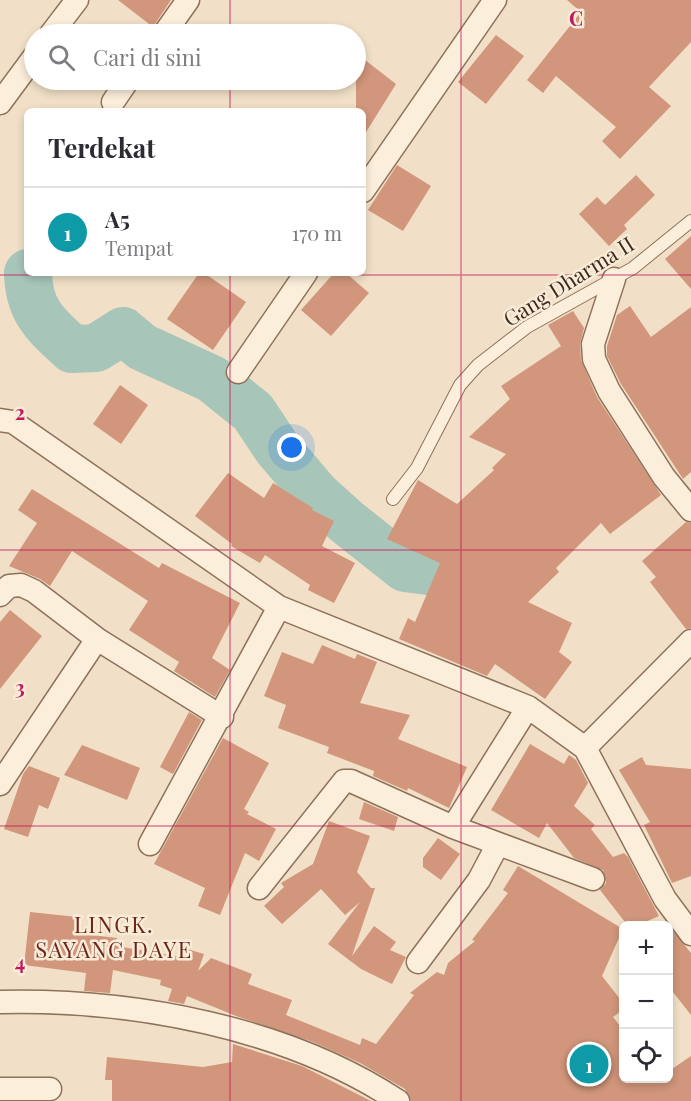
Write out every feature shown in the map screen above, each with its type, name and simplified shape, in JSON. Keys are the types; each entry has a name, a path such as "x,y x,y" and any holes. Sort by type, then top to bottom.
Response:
{"street":[{"path":"59,24 77,0"},
{"path":"171,24 188,0"},
{"path":"366,187 495,0"},
{"path":"0,103 24,71"},
{"path":"113,102 121,90"},
{"path":"238,372 304,276"},
{"path":"614,279 593,344 594,359 609,391 664,477 691,510"},
{"path":"0,420 13,422 279,608 528,707 585,748 665,899 691,934"},
{"path":"0,595 9,586 26,587 97,639 222,717"},
{"path":"150,844 222,717 279,608"},
{"path":"0,784 97,639"},
{"path":"585,748 691,641"},
{"path":"453,827 528,707"},
{"path":"259,888 344,781 351,781 453,827 593,879"},
{"path":"418,962 479,880 498,844"},
{"path":"0,1002 97,1007 187,1018 312,1055 346,1070 398,1101"},
{"path":"0,1089 50,1089"}],"lane":[{"name":"Gang Dharma II","path":"393,499 417,468 460,385 478,364 527,327 633,268 691,220"}],"building":[{"path":"118,0 171,0 155,24 149,24"},
{"path":"567,0 691,0 691,42 649,87 671,106 620,159 602,141 616,127 556,76 543,93 527,80 581,12"},
{"path":"496,35 524,56 486,104 458,82"},
{"path":"366,61 396,84 366,132 366,108 356,108 356,90 366,90"},
{"path":"397,165 431,186 403,231 368,210"},
{"path":"636,175 655,195 624,225 627,229 609,246 579,214 597,197 605,205"},
{"path":"691,236 691,289 665,259"},
{"path":"197,276 208,276 246,302 213,350 167,319"},
{"path":"331,276 349,276 369,293 331,336 301,310"},
{"path":"630,306 651,337 691,307 691,472 683,479 621,384 607,356 607,346 617,315"},
{"path":"573,311 584,328 580,344 581,360 597,397 661,495 610,534 601,523 556,568 559,572 528,602 572,623 559,652 572,662 545,699 495,664 487,676 399,639 408,618 415,622 440,563 387,539 418,480 457,504 494,470 492,468 506,454 469,437 510,399 501,386 561,346 548,325"},
{"path":"120,385 148,405 121,444 93,424"},
{"path":"228,473 264,498 273,483 313,508 312,510 334,521 322,546 355,563 334,603 308,590 310,585 265,555 260,563 231,546 232,544 195,516"},
{"path":"32,489 159,568 162,563 240,603 212,658 230,670 215,697 174,671 179,662 129,630 148,601 72,551 50,586 40,579 9,566 37,523 18,510"},
{"path":"686,522 691,523 691,628 686,629 650,582 656,577 642,561"},
{"path":"10,610 42,636 0,689 0,622"},
{"path":"322,645 355,659 357,654 377,662 360,703 410,715 398,739 467,767 449,808 408,788 407,791 373,776 374,771 327,753 329,747 278,728 286,705 264,696 282,652 313,664"},
{"path":"189,712 202,720 173,774 160,767"},
{"path":"223,738 269,763 244,809 249,812 247,814 276,829 259,861 245,853 220,915 198,906 205,888 154,864"},
{"path":"530,744 564,764 569,755 576,760 588,783 574,806 595,825 591,829 613,857 624,853 628,857 659,916 648,921 624,921 600,890 606,883 603,870 574,858 547,823 539,838 491,810"},
{"path":"82,745 140,768 127,800 64,775"},
{"path":"642,757 646,765 691,769 691,876 672,883 644,825 650,822 619,770"},
{"path":"29,766 60,778 48,809 39,805 28,837 4,829 23,774"},
{"path":"364,802 398,817 394,831 359,819"},
{"path":"329,821 370,836 357,872 371,888 375,888 352,956 374,926 396,942 390,950 406,957 392,984 361,969 328,944 360,902 345,915 321,889 282,924 264,906 284,887 281,883 313,864"},
{"path":"438,838 460,854 441,880 423,867 423,858"},
{"path":"518,866 619,927 619,938 602,976 619,998 619,1013 613,1017 619,1025 619,1083 673,1083 673,1068 691,1056 691,1101 411,1101 405,1089 360,1063 313,1042 236,1016 187,996 184,1004 168,1001 172,989 160,985 161,980 113,970 110,993 84,991 86,973 24,965 30,912 77,917 74,933 117,938 116,946 181,957 184,948 204,954 198,971 211,958 252,974 248,984 292,1000 286,1015 360,1045 362,1038 376,1044 414,995 410,993 437,972 444,975 448,963 475,941 472,940 508,893 503,890"},
{"path":"673,931 691,953 691,1015 673,992"},
{"path":"233,1044 302,1066 371,1101 112,1101 112,1080 105,1080 107,1057 203,1067 232,1062"}],"waterway":[{"path":"28,276 32,298 41,317 72,349 96,348 123,331 142,347 212,379 253,412 277,448 316,494 347,522 405,568 428,571"}],"place":[{"name":"A5","path":"589,1064"}],"district":[{"name":"LINGK. SAYANG DAYE","path":"114,938"}]}
